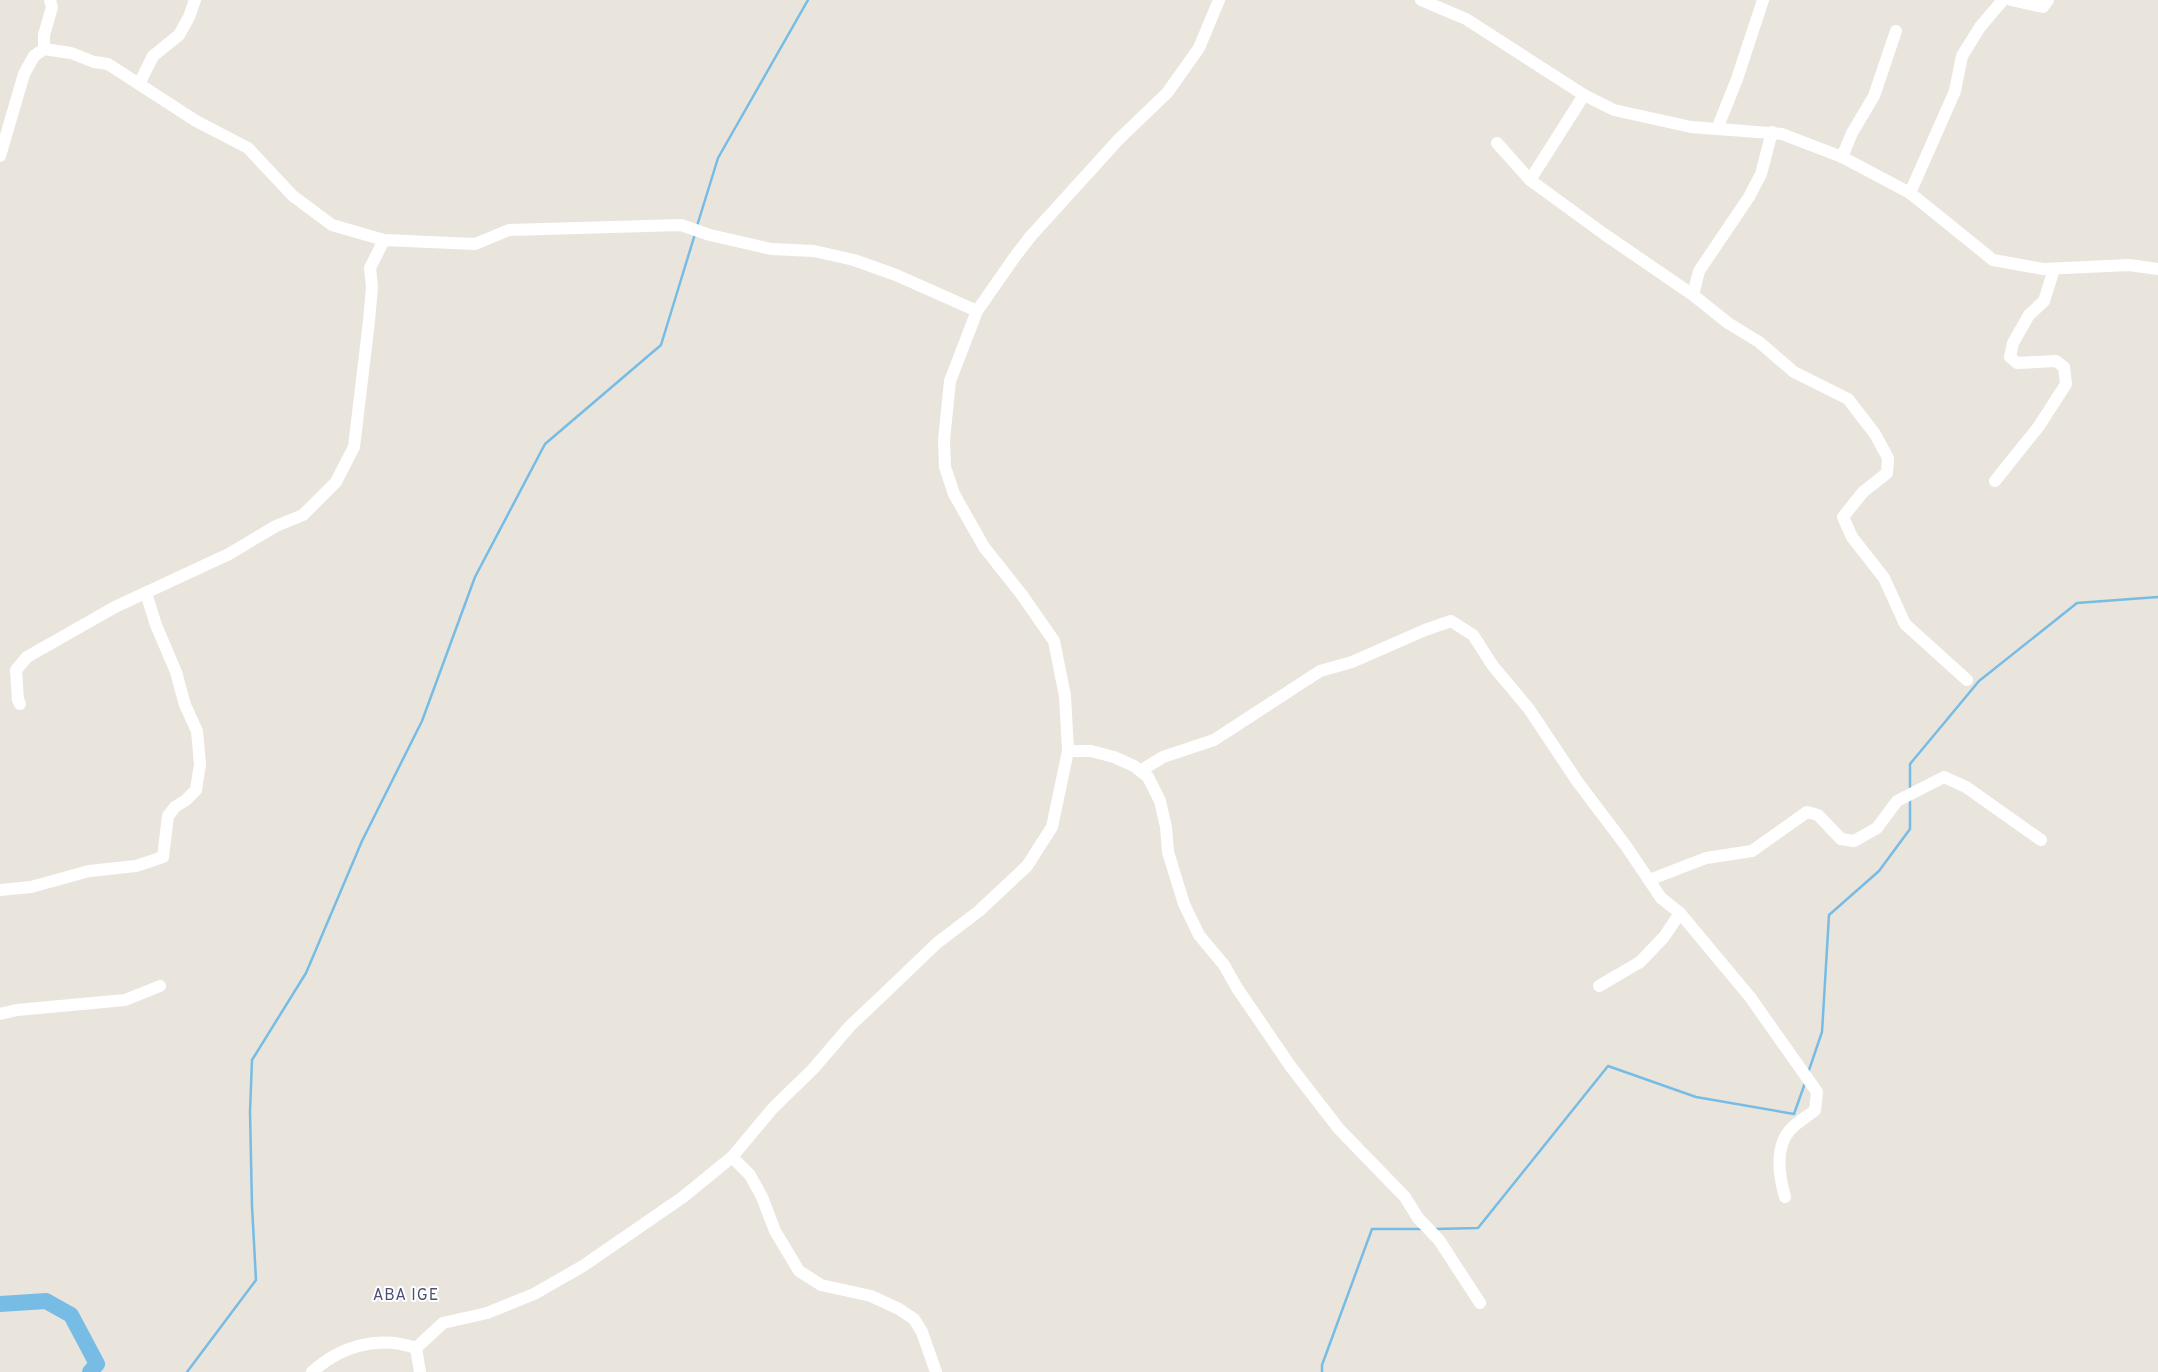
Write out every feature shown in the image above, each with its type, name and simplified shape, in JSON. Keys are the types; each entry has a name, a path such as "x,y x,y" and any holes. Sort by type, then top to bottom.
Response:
{"street":[{"path":"44,50 44,35 52,7 50,0"},
{"path":"139,84 154,56 179,35 189,17 195,0"},
{"path":"416,1348 443,1324 487,1313 534,1294 583,1266 683,1197 732,1157 773,1108 813,1069 850,1026 937,943 979,911 1027,866 1052,827 1068,751 1065,696 1054,641 1022,595 984,547 954,494 945,467 944,440 950,381 977,311 1030,237 1119,139 1167,93 1199,48 1219,0"},
{"path":"1421,0 1466,19 1584,95 1614,110 1691,127 1782,134 1842,157 1910,193 1993,260 2043,269 2129,265 2158,269"},
{"path":"1718,129 1763,0"},
{"path":"1910,193 1956,91 1962,56 1980,27 2003,0"},
{"path":"2011,0 2043,7 2048,0"},
{"path":"1842,157 1852,133 1874,96 1896,31"},
{"path":"0,156 24,74 34,56 44,50 71,53 94,62 108,64 196,121 248,148 293,196 332,225 384,240 475,244 509,230 681,225 710,235 771,249 814,251 854,260 896,275 977,311"},
{"path":"1530,180 1584,95"},
{"path":"1693,295 1699,271 1749,196 1761,174 1772,132"},
{"path":"1497,143 1530,180 1604,234 1693,295 1728,323 1759,342 1794,372 1848,399 1875,434 1888,458 1887,473 1863,492 1843,517 1852,537 1884,578 1905,624 1966,680"},
{"path":"20,704 18,700 16,670 27,657 100,616 229,554 276,526 303,515 336,482 354,447 372,287 370,268 384,240"},
{"path":"1995,481 2039,426 2066,384 2064,368 2056,361 2017,363 2010,357 2013,343 2029,315 2044,301 2054,269"},
{"path":"0,890 31,887 89,871 136,866 163,857 168,816 175,807 196,790 200,764 197,731 185,705 176,672 156,625 146,593"},
{"path":"1140,770 1163,757 1214,740 1320,672 1352,662 1425,630 1451,621 1473,635 1493,666 1529,709 1577,781 1661,898 1680,914 1750,997 1817,1092 1815,1110 1790,1130 1782,1146 1778,1170 1785,1197"},
{"path":"1068,751 1091,751 1114,757 1134,766 1148,777 1160,801 1166,827 1168,852 1184,904 1199,935 1224,965 1237,988 1291,1067 1339,1129 1405,1198 1418,1218 1439,1240 1480,1302"},
{"path":"1649,880 1706,858 1752,851 1807,812 1818,815 1841,839 1854,841 1877,828 1897,801 1944,777 1966,787 2041,840"},
{"path":"1599,986 1640,962 1664,937 1680,914"},
{"path":"0,1014 17,1010 125,1000 160,986"},
{"path":"732,1157 750,1175 762,1196 775,1231 799,1271 821,1285 871,1296 899,1309 914,1319 922,1332 936,1372"},
{"path":"312,1372 344,1349 379,1343 403,1344 416,1348"},
{"path":"416,1348 420,1372"}],"waterway":[{"path":"697,226 718,158 808,0"},
{"path":"187,1372 256,1280 250,1112 252,1060 306,973 362,841 422,721 475,577 545,444 661,345 695,234"},
{"path":"1910,791 1910,764 1979,681 2077,603 2158,597"},
{"path":"1808,1073 1822,1032 1829,915 1879,871 1910,829 1910,799"},
{"path":"1435,1229 1478,1228 1608,1066 1696,1097 1794,1114 1805,1083"},
{"path":"1322,1372 1322,1365 1372,1229 1422,1229"},
{"path":"0,1304 46,1301 71,1315 97,1364 90,1372"}],"district":[{"name":"ABA IGE","path":"406,1296"}]}
